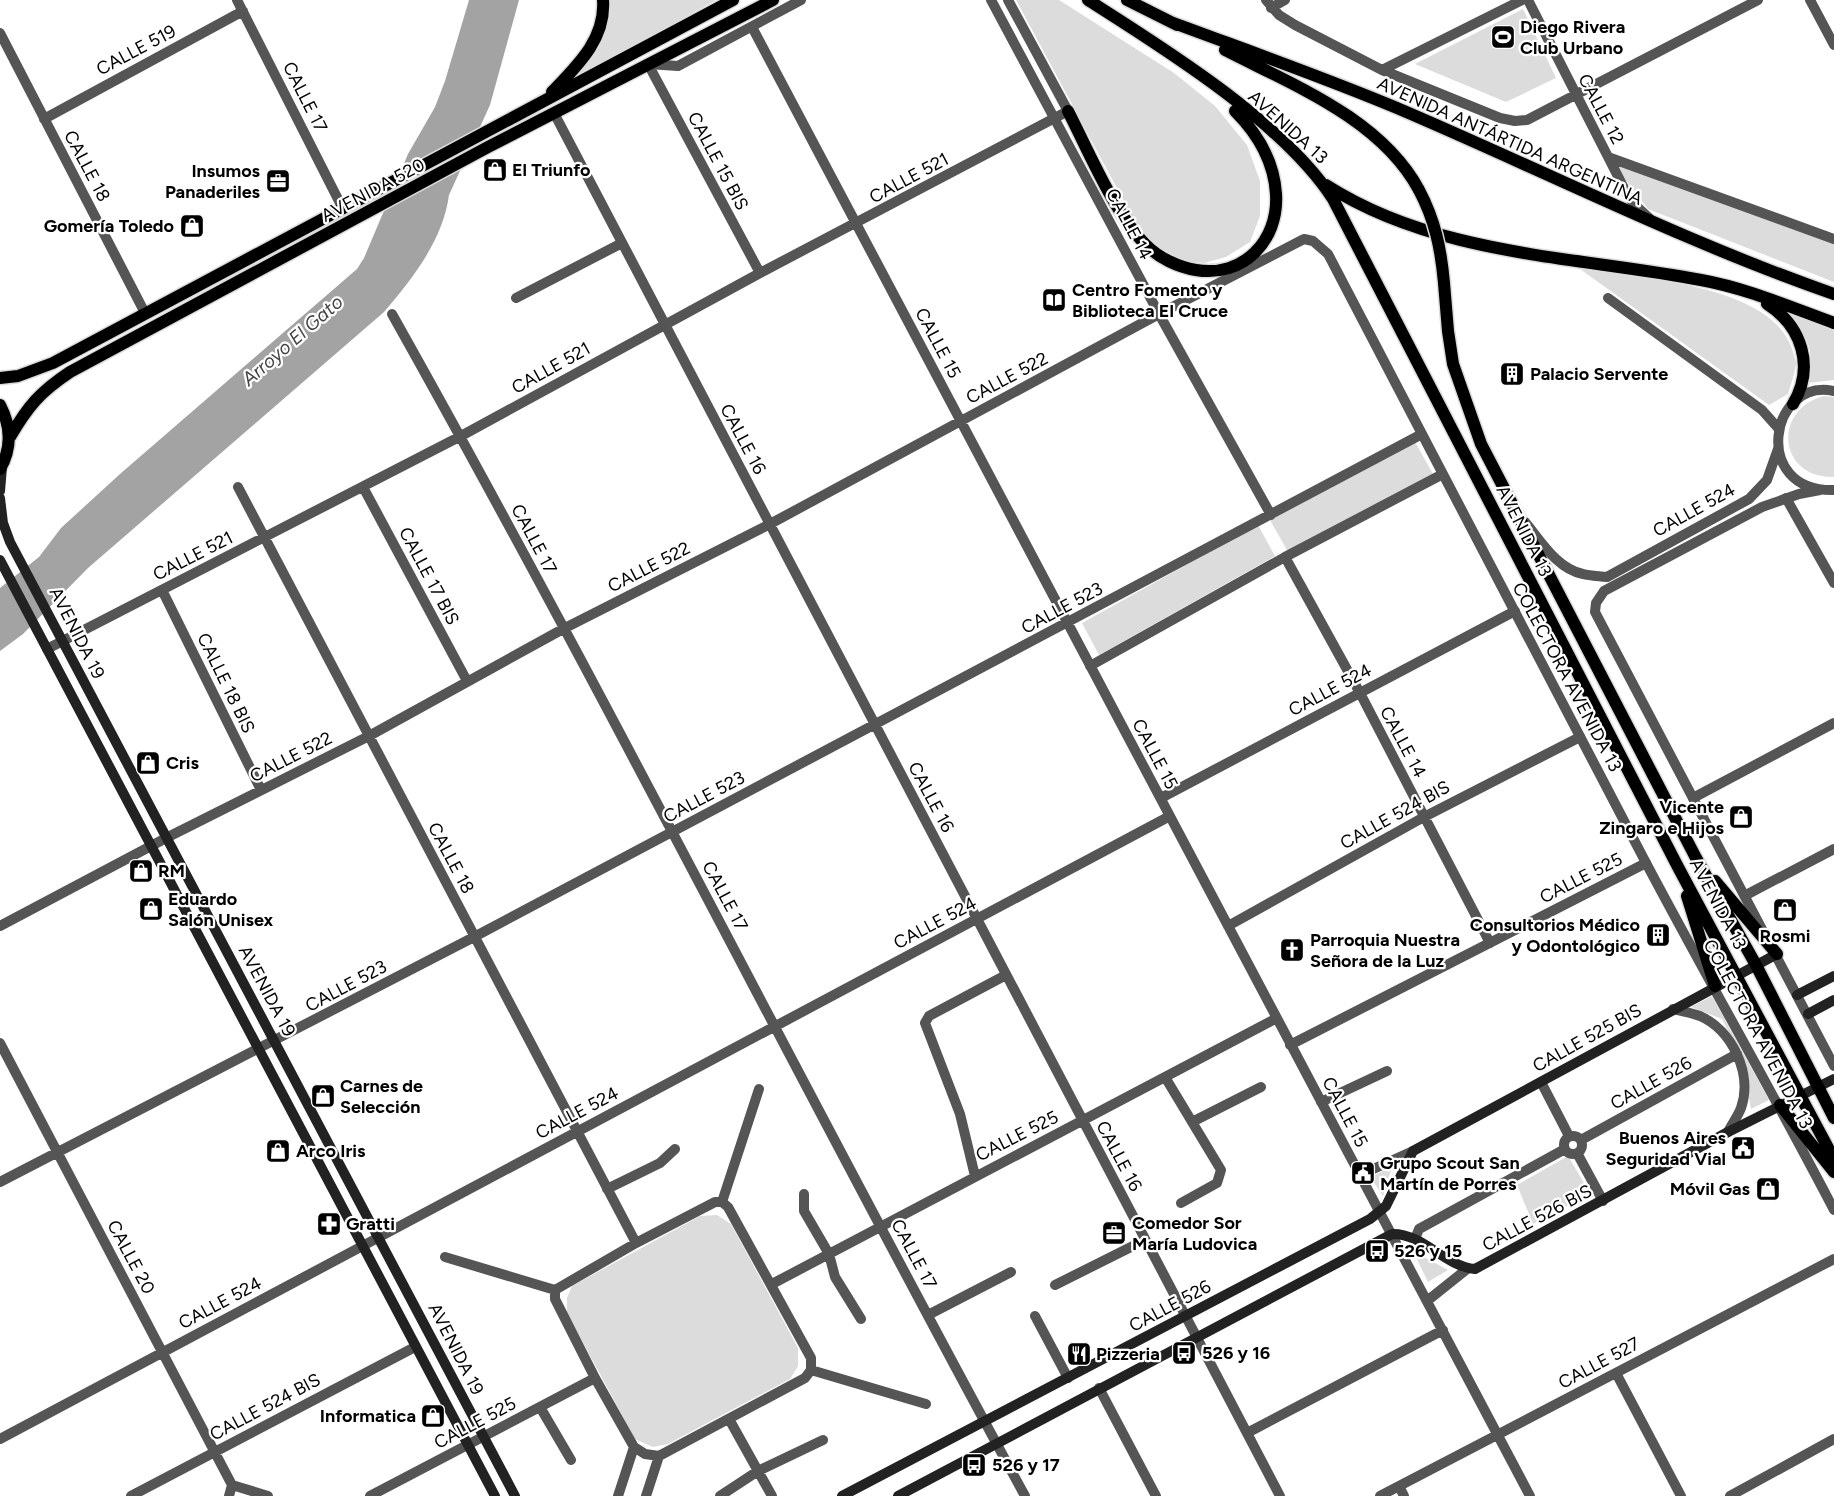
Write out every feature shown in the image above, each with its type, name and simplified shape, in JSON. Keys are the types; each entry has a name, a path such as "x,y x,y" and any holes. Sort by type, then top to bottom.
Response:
{"main road":[{"path":"545,100 588,51 602,24 604,0"},
{"name":"AVENIDA 520","path":"0,378 18,376 53,363 343,209 480,133 733,0"},
{"name":"AVENIDA 520","path":"10,437 32,402 45,389 70,372 488,147 773,0"},
{"name":"AVENIDA 13","path":"1088,0 1224,94 1282,141 1322,182 1339,210 1678,867 1834,1159"},
{"name":"AVENIDA 13","path":"1127,0 1313,95 1352,120 1400,163 1419,190 1429,208 1439,239 1453,364 1473,424 1512,506 1696,858 1756,965 1834,1118"},
{"name":"AVENIDA ANTÁRTIDA ARGENTINA","path":"1171,22 1396,108 1657,225 1763,270 1834,294"},
{"path":"1068,111 1121,213 1146,246 1164,259 1184,268 1218,272 1238,266 1258,250 1269,230 1276,194 1269,164 1261,143 1248,124 1231,106 1224,94"},
{"path":"1322,182 1357,204 1393,219 1459,241 1702,280 1743,291 1834,323"},
{"path":"1743,291 1780,313 1794,328 1804,355 1803,376 1799,394 1793,404"},
{"path":"0,405 7,419 10,437 1,468 0,491"},
{"name":"AVENIDA 19","path":"0,498 3,523 10,542 61,641 168,837 379,1236 482,1437 515,1496"},
{"name":"AVENIDA 19","path":"0,560 260,1048 415,1347 495,1496"},
{"path":"1696,858 1777,954"},
{"path":"1678,867 1715,986"},
{"name":"CALLE 525 BIS","path":"1413,1151 1777,954"},
{"path":"1797,995 1834,976"},
{"path":"1808,1014 1834,1000"},
{"name":"CALLE 526 BIS","path":"1392,1234 1415,1239 1453,1263 1467,1268 1480,1268 1728,1132 1834,1079"},
{"path":"1780,1106 1834,1172"},
{"path":"1379,1211 1386,1206 1413,1151"},
{"name":"CALLE 526","path":"842,1496 1370,1219 1379,1211"},
{"path":"898,1496 1392,1234"}],"street":[{"name":"CALLE 17","path":"237,0 343,209"},
{"path":"648,64 678,66 802,0"},
{"name":"CALLE 14","path":"992,0 1159,314 1271,515"},
{"path":"1008,0 1068,111"},
{"path":"1268,4 1285,0"},
{"path":"1382,70 1522,0"},
{"name":"CALLE 12","path":"1528,0 1576,96 1634,204 1657,225"},
{"path":"1576,96 1758,0"},
{"path":"1810,0 1834,45"},
{"name":"AVENIDA ANTÁRTIDA ARGENTINA","path":"1268,4 1295,25 1382,70 1500,118 1515,121 1527,120 1576,96"},
{"name":"CALLE 519","path":"44,119 243,11"},
{"name":"CALLE 15","path":"752,27 1530,1496"},
{"name":"CALLE 18","path":"0,33 145,313"},
{"name":"CALLE 15 BIS","path":"648,64 760,274"},
{"name":"CALLE 521","path":"47,649 461,436 760,274 1068,111"},
{"name":"CALLE 16","path":"554,113 1280,1496"},
{"name":"AVENIDA ANTÁRTIDA ARGENTINA","path":"1608,156 1834,239"},
{"name":"CALLE 522","path":"0,926 168,837 369,736 563,629 770,524 1159,314 1304,239 1313,241"},
{"name":"COLECTORA AVENIDA 13","path":"1313,241 1328,254 1420,435 1515,611 1646,863 1715,986 1834,1210"},
{"path":"516,298 622,243"},
{"path":"1608,298 1762,410 1778,428"},
{"name":"CALLE 17","path":"392,314 461,436 673,831 1025,1496"},
{"path":"1834,391 1809,393 1793,404 1784,415 1778,428 1778,449 1786,468 1793,477 1820,490 1834,490"},
{"name":"CALLE 523","path":"0,1182 474,937 875,726 1420,435"},
{"name":"CALLE 524","path":"1512,506 1556,559 1582,574 1607,577 1750,498 1766,480 1778,449"},
{"path":"1090,666 1285,557 1441,475"},
{"name":"CALLE 18","path":"238,487 636,1243"},
{"name":"CALLE 17 BIS","path":"363,487 467,681"},
{"name":"CALLE 524","path":"1693,798 1596,618 1596,603 1604,591 1762,507 1786,498 1820,490"},
{"path":"1786,498 1834,583"},
{"name":"CALLE 14","path":"1285,557 1360,693 1490,943"},
{"name":"CALLE 18 BIS","path":"162,590 261,790"},
{"name":"CALLE 524","path":"1161,798 1515,611"},
{"path":"1834,723 1693,798 1746,895 1834,1066"},
{"name":"CALLE 524 BIS","path":"1228,926 1424,817 1580,736"},
{"name":"CALLE 524","path":"0,1439 1170,816"},
{"path":"1746,895 1834,849"},
{"name":"CALLE 525","path":"1290,1045 1646,863"},
{"path":"975,1176 960,1114 925,1023 929,1016 1006,975"},
{"path":"1673,1009 1700,1016 1713,1025 1722,1032 1737,1054 1744,1081 1743,1098 1741,1108 1728,1132"},
{"name":"CALLE 525","path":"772,1284 1277,1018"},
{"name":"CALLE 20","path":"0,1043 232,1486"},
{"name":"CALLE 526","path":"1581,1140 1737,1054"},
{"path":"1321,1102 1387,1071"},
{"path":"1165,1077 1221,1170 1217,1183 1181,1203"},
{"path":"1542,1082 1569,1136"},
{"path":"1192,1122 1261,1087"},
{"path":"722,1202 759,1089"},
{"path":"1564,1149 1571,1154 1577,1153 1581,1149 1581,1140 1574,1136 1569,1136"},
{"path":"1564,1149 1565,1140 1569,1136"},
{"path":"608,1189 660,1163 676,1149"},
{"path":"1415,1239 1419,1229 1564,1149"},
{"name":"CALLE 525 BIS","path":"1360,1175 1413,1151"},
{"path":"1577,1153 1603,1201"},
{"path":"804,1194 804,1211 829,1254 835,1277 861,1318"},
{"path":"445,1257 555,1290 636,1243 715,1202 722,1202 728,1207 772,1284 811,1358 811,1370 805,1378 659,1456 645,1454 634,1447 595,1378 556,1299 555,1290"},
{"path":"1055,1285 1145,1240"},
{"name":"CALLE 527","path":"1380,1496 1834,1259"},
{"name":"CALLE 526 BIS","path":"1427,1301 1467,1268"},
{"path":"928,1315 1011,1272"},
{"path":"1035,1316 1068,1378"},
{"path":"1247,1433 1442,1330"},
{"name":"CALLE 524 BIS","path":"131,1496 415,1347"},
{"path":"811,1370 926,1404"},
{"path":"1616,1373 1681,1496"},
{"name":"CALLE 525","path":"370,1496 595,1378"},
{"path":"1099,1388 1156,1496"},
{"path":"540,1407 571,1460"},
{"path":"729,1419 772,1496"},
{"path":"1730,1496 1834,1439"},
{"path":"720,1496 758,1472 823,1440"},
{"path":"618,1496 634,1447"},
{"path":"646,1496 659,1456"},
{"path":"229,1496 232,1486 268,1496"},
{"path":"1398,1486 1404,1496"}],"shaded area":[{"path":"610,0 716,0 570,81 593,53 603,35 609,13"},
{"path":"1016,0 1059,0 1174,73 1215,106 1247,145 1260,181 1260,216 1250,242 1226,257 1204,263 1184,261 1153,244 1134,220"},
{"name":"Diego Rivera Club Urbano","path":"1523,9 1556,78 1506,102 1415,64"},
{"path":"1608,157 1834,242 1834,282 1648,209"},
{"path":"1580,269 1667,281 1700,288 1731,297 1758,310 1779,327 1796,360 1788,394 1769,405"},
{"path":"1787,312 1834,329 1834,380 1807,383 1811,361 1808,344"},
{"path":"1824,396 1834,397 1834,477 1816,475 1802,467 1793,456 1789,442 1789,428 1795,415 1807,404"},
{"path":"1415,442 1433,474 1288,552 1270,520"},
{"path":"1258,525 1275,556 1099,655 1082,623"},
{"path":"1712,996 1769,1100 1751,1109 1741,1056 1722,1019 1691,1007"},
{"path":"1568,1156 1590,1193 1533,1224 1517,1185"},
{"path":"1392,1167 1383,1196 1370,1177"},
{"path":"717,1215 731,1224 798,1348 798,1366 790,1379 668,1444 653,1447 635,1439 567,1313 567,1298 572,1286 700,1216"},
{"path":"1413,1251 1448,1270 1428,1282"}],"water":[{"name":"Arroyo El Gato","path":"469,0 519,0 490,105 449,195 446,212 433,243 406,286 384,312 88,568 23,634 0,651 0,588 39,557 61,528 120,474 357,269 364,258 408,154 435,107 445,81"}],"place":[{"name":"Diego Rivera Club Urbano","path":"1503,37"},
{"name":"El Triunfo","path":"495,170"},
{"name":"Insumos Panaderiles","path":"278,181"},
{"name":"Gomería Toledo","path":"192,226"},
{"name":"Centro Fomento y Biblioteca El Cruce","path":"1054,300"},
{"name":"Palacio Servente","path":"1512,374"},
{"name":"Cris","path":"148,763"},
{"name":"Vicente Zingaro e Hijos","path":"1741,817"},
{"name":"RM","path":"141,871"},
{"name":"Eduardo Salón Unisex","path":"151,909"},
{"name":"Rosmi","path":"1785,910"},
{"name":"Consultorios Médico y Odontológico","path":"1658,935"},
{"name":"Parroquia Nuestra Señora de la Luz","path":"1292,950"},
{"name":"Carnes de Selección","path":"323,1096"},
{"name":"Buenos Aires Seguridad Vial","path":"1743,1148"},
{"name":"Arco Iris","path":"278,1151"},
{"name":"Grupo Scout San Martín de Porres","path":"1363,1173"},
{"name":"Móvil Gas","path":"1768,1189"},
{"name":"Gratti","path":"329,1224"},
{"name":"Comedor Sor María Ludovica","path":"1114,1233"},
{"name":"526 y 15","path":"1377,1251"},
{"name":"526 y 16","path":"1184,1353"},
{"name":"Pizzeria","path":"1079,1354"},
{"name":"Informatica","path":"433,1416"},
{"name":"526 y 17","path":"974,1465"}]}
